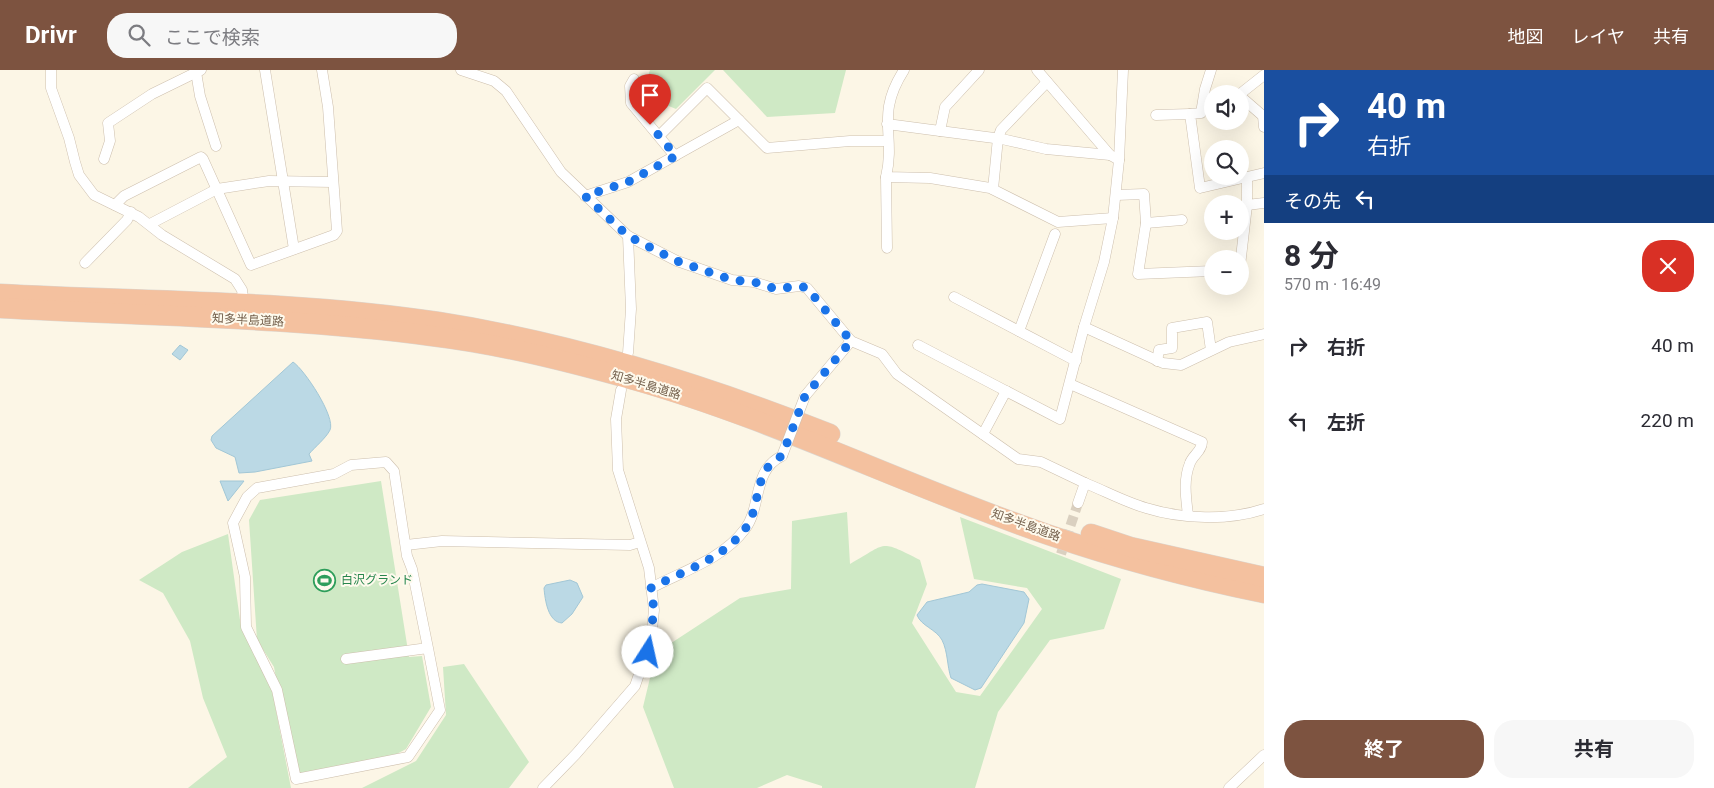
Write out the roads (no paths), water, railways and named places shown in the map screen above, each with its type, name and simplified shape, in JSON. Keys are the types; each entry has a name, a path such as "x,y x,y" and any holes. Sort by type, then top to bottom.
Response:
{"highway":[{"name":"知多半島道路","path":"0,294 252,305 346,312 437,322 533,339 637,366 732,397 1045,519 1130,547 1264,577"},
{"name":"知多半島道路","path":"0,308 345,326 436,336 531,353 633,380 728,411 1046,534 1129,561 1264,593"}],"street":[{"path":"52,70 51,88 79,175 94,195 131,212 150,224 162,235 235,279 242,290 242,298"},
{"path":"265,70 294,249"},
{"path":"115,205 124,196 200,157 203,158 251,265 334,235 337,232 328,107 322,70"},
{"path":"461,70 494,82 506,91 561,172 628,236 677,261 732,280 754,282 776,289 799,286 807,288 851,341 882,354 897,374 1018,459 1041,462 1085,483 1146,508 1188,515 1231,516 1264,510"},
{"path":"887,248 888,104 892,88 904,70"},
{"path":"940,130 945,107 979,70"},
{"path":"1037,70 1114,158"},
{"path":"918,345 1060,419 1084,327 1104,262 1113,218 1116,195 1114,158 1123,75 1114,70"},
{"path":"1201,113 1204,89 1211,70"},
{"path":"104,159 110,141 108,123 152,94 199,71 200,96 216,146"},
{"path":"1249,87 1264,74"},
{"path":"634,79 630,86 631,103 676,156"},
{"path":"993,189 998,138 1001,130 1047,82"},
{"path":"659,136 707,88 767,148 887,141"},
{"path":"1249,103 1263,116 1264,127"},
{"path":"1156,115 1204,112"},
{"path":"1190,114 1200,188 1213,185"},
{"path":"585,196 628,182 739,120"},
{"path":"887,124 998,138 1046,149 1114,158"},
{"path":"1249,177 1264,173"},
{"path":"886,177 930,178 993,189 1058,222 1113,218"},
{"path":"150,224 217,189 269,180 333,182"},
{"path":"1116,195 1144,194 1146,223 1138,274 1204,270"},
{"path":"1249,204 1264,203"},
{"path":"85,263 127,220 131,212"},
{"path":"1146,223 1182,220"},
{"path":"1019,331 1055,234"},
{"path":"628,236 630,309 628,353"},
{"path":"954,297 1076,361"},
{"path":"1157,361 1159,350 1172,348 1172,328 1207,322 1211,350"},
{"path":"1084,327 1157,361 1182,365 1229,342 1264,334"},
{"path":"651,588 706,561 732,543 746,527 763,476 774,460 782,456 805,396 851,341"},
{"path":"1070,384 1202,442 1202,446 1190,463 1184,488 1188,515"},
{"path":"543,788 617,710 635,686 651,639 654,610 649,568 618,470 616,419 621,390"},
{"path":"983,434 1006,391"},
{"path":"380,460 386,462 394,471 406,545 440,710 408,757 296,779 277,690 246,627 245,577 233,523 247,497 257,488 334,474 351,465 380,460"},
{"path":"1078,503 1085,483"},
{"path":"406,545 442,541 630,545 640,542"},
{"path":"346,659 428,648"},
{"path":"1229,788 1264,755"}],"water":[{"path":"180,345 188,350 180,360 172,354"},
{"path":"293,362 311,383 324,405 331,424 330,430 309,454 312,461 255,472 239,473 235,457 216,448 211,440 212,436"},
{"path":"220,481 244,481 228,501"},
{"path":"570,580 577,583 583,597 572,614 562,623 557,622 548,610 544,588 546,585"},
{"path":"982,584 1024,592 1029,599 1024,623 981,688 975,690 951,678 942,640 917,615 927,602 969,592 977,585"}],"tunnel":[{"path":"1061,554 1078,503"}],"place":[{"name":"白沢グランド","path":"325,580"}]}
